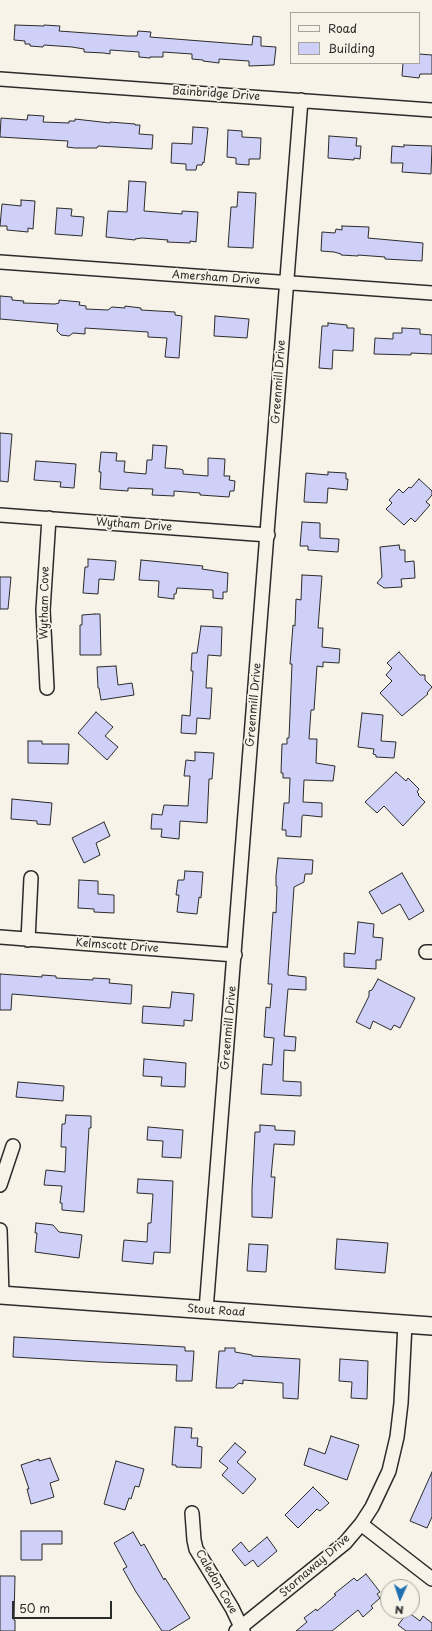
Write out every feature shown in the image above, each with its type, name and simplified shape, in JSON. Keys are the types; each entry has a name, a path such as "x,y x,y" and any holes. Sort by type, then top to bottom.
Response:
{"street":[{"name":"Bainbridge Drive","path":"0,79 432,110"},
{"name":"Greenmill Drive","path":"206,1310 301,100"},
{"name":"Amersham Drive","path":"0,262 432,293"},
{"name":"Wytham Drive","path":"0,515 268,535"},
{"name":"Wytham Cove","path":"47,688 43,610 49,518"},
{"path":"28,940 31,878"},
{"name":"Kelmscott Drive","path":"0,938 235,955"},
{"path":"0,1185 13,1146"},
{"path":"0,1230 1,1295"},
{"name":"Stout Road","path":"1,1295 432,1326"},
{"name":"Stornaway Drive","path":"240,1630 345,1543 361,1524 380,1491 389,1471 394,1452 401,1403 405,1324"},
{"name":"Caledon Cove","path":"192,1513 196,1549 229,1602 237,1617 240,1630"},
{"path":"361,1524 432,1579"}],"building":[{"path":"15,25 60,26 59,31 128,36 137,36 138,31 151,32 150,37 252,45 253,36 261,37 261,46 276,47 274,65 249,66 249,61 219,59 219,63 203,61 192,59 192,54 163,52 163,57 150,58 139,57 139,52 110,50 110,54 84,52 84,49 72,47 44,45 43,47 30,46 30,44 25,44 25,41 14,40"},
{"path":"420,54 432,55 432,74 420,74 419,78 402,76 403,64 420,64"},
{"path":"28,115 44,116 43,122 69,123 69,121 75,121 75,119 140,125 139,134 153,135 152,149 98,146 97,148 75,148 67,147 68,141 0,137 1,118 27,120"},
{"path":"193,127 208,128 204,163 203,162 202,165 197,165 196,170 186,170 186,164 171,163 172,143 192,144"},
{"path":"228,130 242,131 242,137 261,138 260,159 249,159 249,165 236,164 236,158 227,157"},
{"path":"329,136 357,138 356,146 361,146 360,159 328,158"},
{"path":"404,145 432,146 431,174 402,172 403,163 391,163 392,146 404,147"},
{"path":"129,181 146,182 144,211 182,214 182,211 198,212 196,242 167,242 168,240 142,238 135,240 106,237 108,211 127,212"},
{"path":"238,192 256,193 253,248 228,247 231,207 237,207"},
{"path":"21,200 35,201 33,229 28,228 28,232 7,230 7,226 0,226 2,204 21,206"},
{"path":"57,208 72,209 71,216 84,217 82,236 55,234"},
{"path":"342,226 369,227 368,238 423,243 422,261 385,259 385,257 358,255 341,255 334,252 321,251 322,232 335,233 336,229 342,230"},
{"path":"0,296 12,297 12,300 24,301 23,303 55,304 59,303 59,300 80,302 79,305 86,306 86,309 108,310 112,307 125,308 125,306 141,308 141,310 175,312 175,315 182,316 179,358 165,357 167,338 148,337 148,332 85,328 85,334 73,333 69,336 61,335 57,331 58,324 0,319"},
{"path":"215,316 249,319 247,338 214,336"},
{"path":"328,323 347,325 347,328 354,328 353,351 333,350 332,369 319,368 322,326 328,326"},
{"path":"402,328 420,329 420,334 432,335 432,354 374,354 375,338 393,339 393,333 402,333"},
{"path":"0,433 12,434 8,482 0,481"},
{"path":"153,445 167,446 165,468 183,470 183,474 208,476 208,458 225,459 224,476 230,476 229,480 235,481 234,491 230,491 229,497 174,491 174,496 152,495 153,489 128,488 128,491 100,489 101,472 99,472 101,452 117,453 116,461 125,461 124,472 146,474 147,460 152,460"},
{"path":"36,461 76,464 74,488 60,487 61,482 34,480"},
{"path":"328,472 346,473 346,479 348,479 347,490 328,488 327,503 304,502 306,473 328,475"},
{"path":"419,479 432,491 432,495 426,502 430,505 415,522 411,518 404,525 386,509 392,503 389,500 399,489 403,493 409,487 411,488"},
{"path":"302,522 320,523 320,538 339,539 338,552 308,550 308,546 300,546"},
{"path":"399,545 400,550 405,550 405,562 414,561 415,578 401,579 402,587 384,588 377,583 382,577 380,547"},
{"path":"88,559 116,561 114,580 99,579 98,594 83,593 85,567 88,567"},
{"path":"141,560 203,566 202,569 228,573 227,592 223,592 223,599 213,598 213,590 177,588 176,594 174,594 174,599 158,597 159,581 139,580"},
{"path":"302,575 322,576 318,628 323,628 322,647 340,649 339,663 323,662 323,667 317,666 314,710 311,710 309,739 317,739 316,763 335,766 333,781 304,780 303,802 322,803 322,817 303,815 301,837 286,836 286,830 282,830 284,803 289,803 290,778 283,778 283,773 281,773 282,744 287,744 287,738 289,738 292,664 290,664 293,625 295,626 296,599 301,600"},
{"path":"0,577 11,577 8,609 0,609"},
{"path":"100,614 101,655 80,655 80,625 82,625 82,615"},
{"path":"201,626 222,627 221,656 208,655 206,688 212,688 210,719 197,718 196,734 181,733 182,715 190,716 193,671 191,671 192,653 197,653"},
{"path":"399,652 420,675 425,675 425,680 432,687 427,693 428,694 402,716 380,693 392,681 386,675 392,668 387,663"},
{"path":"116,666 118,685 132,683 134,695 101,700 98,688 97,667"},
{"path":"96,712 113,727 105,736 118,747 107,760 78,733"},
{"path":"362,713 383,715 381,741 396,742 394,758 376,757 376,755 373,754 374,749 358,747"},
{"path":"28,741 42,741 42,744 69,744 68,764 28,763"},
{"path":"195,752 214,753 212,779 209,779 207,823 180,821 179,839 161,837 162,829 151,829 152,814 162,815 164,805 188,806 190,776 184,776 186,760 195,761"},
{"path":"396,772 406,781 408,778 419,789 417,792 419,794 418,795 425,802 403,826 384,806 377,813 365,802"},
{"path":"12,799 52,803 50,825 37,824 37,821 11,819"},
{"path":"104,822 110,836 96,843 100,855 84,863 72,838"},
{"path":"278,858 313,860 312,874 305,874 304,882 294,887 288,975 306,977 306,990 288,989 284,1036 296,1037 295,1051 284,1050 283,1081 301,1082 301,1096 261,1094 263,1064 272,1065 274,1038 264,1037 266,1007 270,1008 272,984 268,984 273,912 276,913 276,876"},
{"path":"185,871 203,872 201,898 199,897 197,914 177,912 179,895 176,895 178,880 184,880"},
{"path":"402,873 424,911 409,920 400,904 382,914 369,892"},
{"path":"79,880 98,881 98,894 114,895 114,913 94,912 94,909 78,908"},
{"path":"358,922 374,924 373,937 383,938 381,960 376,960 376,969 344,967 344,953 355,954"},
{"path":"0,974 42,977 42,975 56,976 56,978 93,980 93,978 110,979 109,983 132,985 131,1004 12,994 11,1010 0,1010"},
{"path":"378,979 415,998 400,1028 394,1025 391,1030 373,1021 370,1029 356,1022 369,996 369,991 372,990"},
{"path":"172,992 194,994 192,1021 184,1020 184,1026 142,1023 143,1006 170,1008"},
{"path":"144,1059 186,1063 185,1087 161,1086 162,1077 143,1076"},
{"path":"18,1082 64,1086 63,1101 16,1097"},
{"path":"66,1115 91,1116 84,1212 62,1210 62,1203 60,1203 62,1186 44,1185 46,1170 65,1172 66,1147 61,1147 62,1124 65,1124"},
{"path":"260,1125 275,1126 275,1130 295,1131 294,1145 274,1144 271,1177 275,1177 272,1218 252,1217 255,1132 260,1132"},
{"path":"148,1127 183,1130 181,1158 162,1157 163,1141 147,1140"},
{"path":"138,1179 173,1181 170,1253 154,1252 153,1264 122,1261 124,1240 147,1242 148,1223 151,1223 153,1194 137,1193"},
{"path":"36,1223 53,1225 59,1232 82,1235 79,1258 35,1252 37,1233 35,1233"},
{"path":"337,1239 388,1243 385,1273 335,1269"},
{"path":"249,1244 268,1245 266,1272 247,1271"},
{"path":"14,1337 185,1347 185,1351 194,1351 192,1381 176,1381 177,1365 13,1357"},
{"path":"225,1348 235,1348 235,1352 252,1356 300,1359 298,1399 283,1398 283,1383 243,1380 243,1384 239,1383 233,1388 216,1388 219,1351 225,1351"},
{"path":"340,1359 368,1361 367,1399 351,1398 352,1382 339,1381"},
{"path":"175,1427 192,1428 191,1438 198,1438 197,1446 202,1447 201,1468 176,1467 176,1465 172,1465"},
{"path":"331,1436 359,1445 347,1480 304,1465 309,1448 325,1454"},
{"path":"235,1443 246,1452 237,1462 256,1479 243,1494 222,1475 228,1468 219,1461"},
{"path":"50,1458 59,1480 50,1483 54,1497 31,1504 27,1489 29,1489 21,1465 39,1459 39,1461"},
{"path":"116,1461 144,1469 139,1487 135,1486 131,1499 129,1498 125,1510 104,1504"},
{"path":"432,1472 432,1517 427,1528 410,1521"},
{"path":"313,1487 329,1503 320,1511 317,1509 298,1528 285,1515"},
{"path":"21,1531 62,1531 62,1544 42,1544 42,1560 21,1560"},
{"path":"133,1532 141,1546 144,1544 164,1580 165,1578 190,1618 169,1631 162,1631 136,1592 123,1569 127,1567 114,1543"},
{"path":"267,1537 277,1551 258,1567 253,1560 245,1566 232,1550 241,1542 249,1552"},
{"path":"366,1574 380,1592 377,1594 380,1598 371,1606 373,1608 363,1617 358,1610 332,1631 296,1631 307,1622 304,1618 316,1609 317,1611 336,1595 334,1594 354,1578 357,1581"},
{"path":"0,1576 15,1576 15,1631 0,1631"},
{"path":"423,1616 432,1623 432,1631 406,1631 398,1625 403,1619 417,1619 420,1621"}]}
